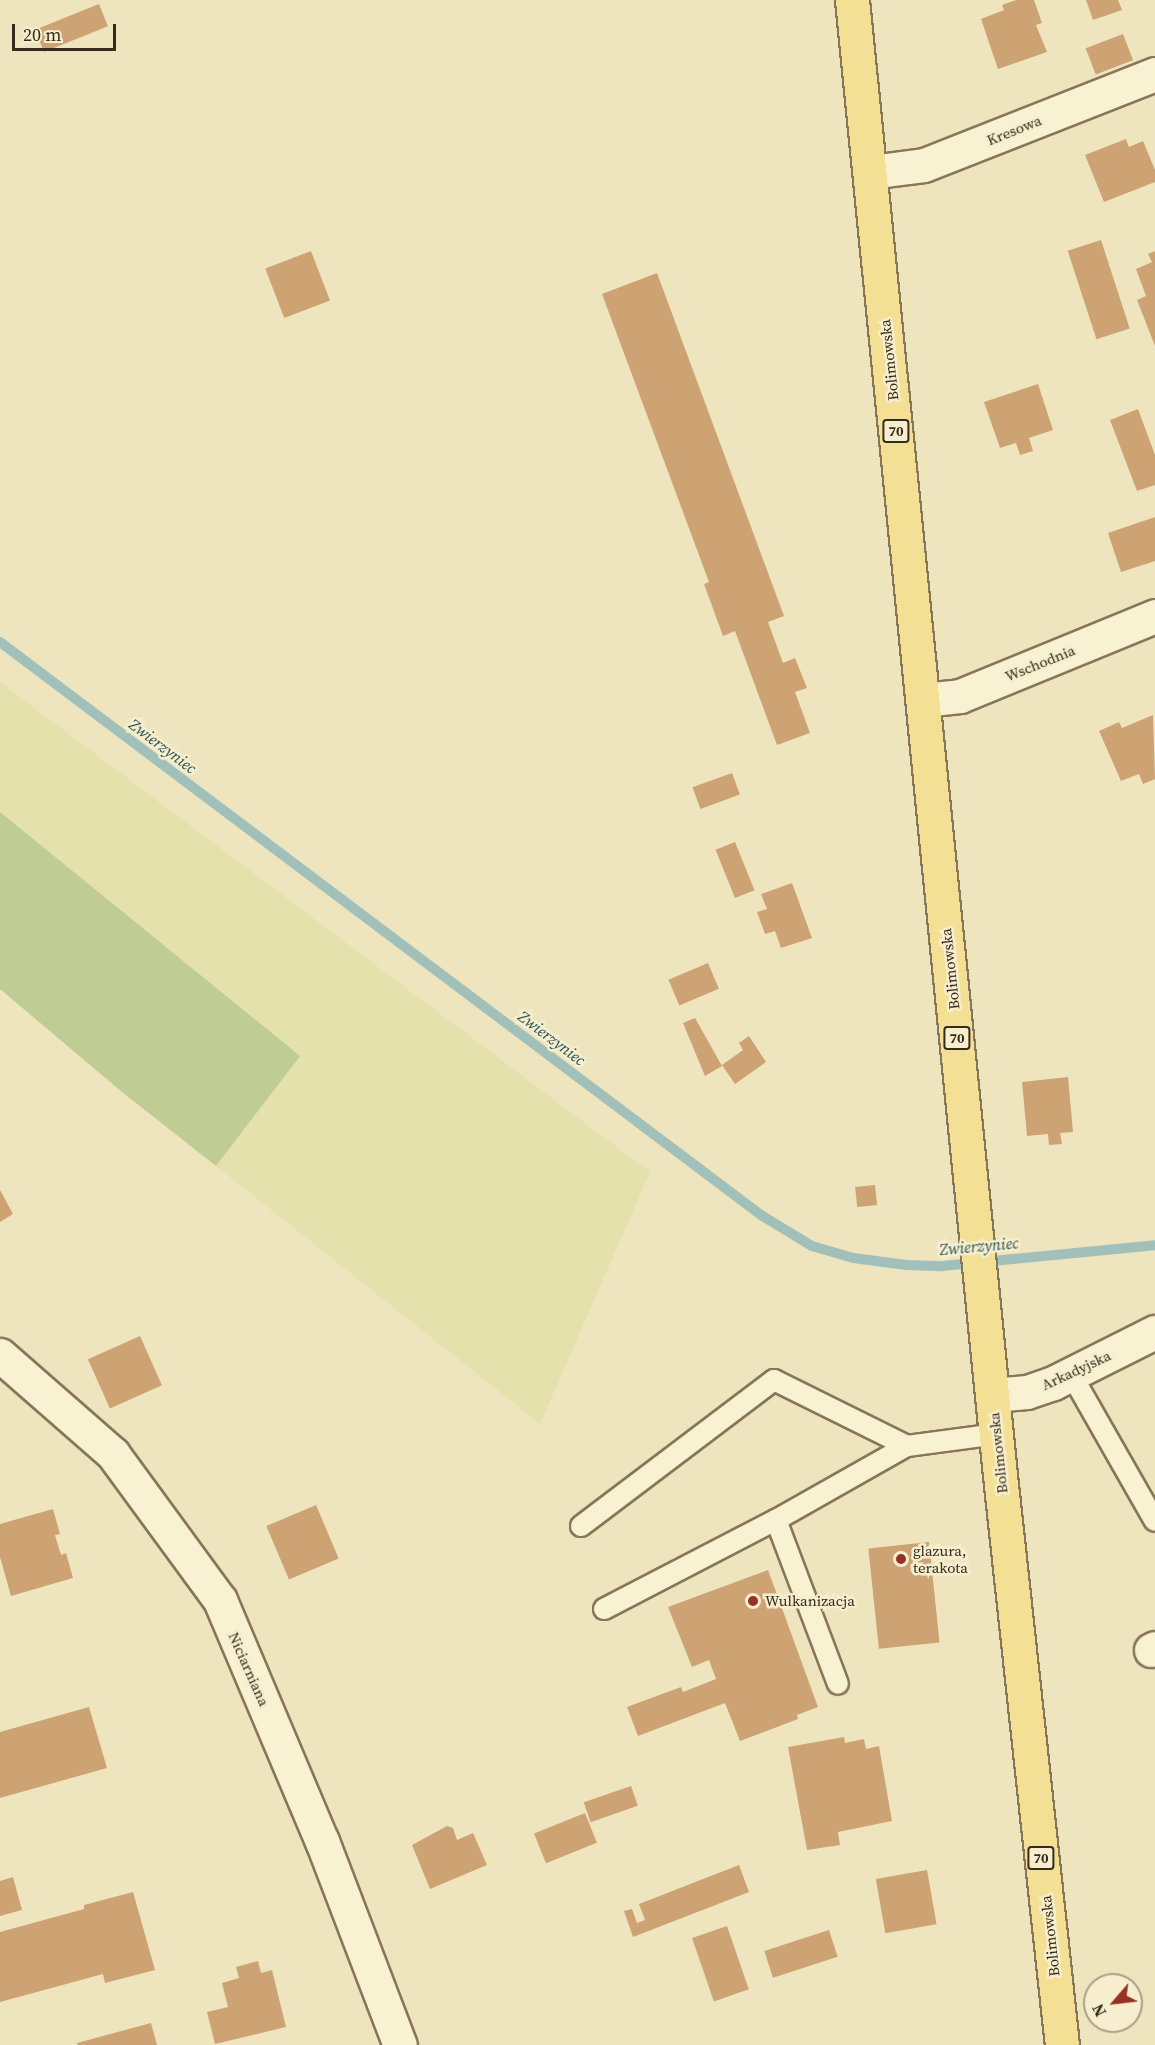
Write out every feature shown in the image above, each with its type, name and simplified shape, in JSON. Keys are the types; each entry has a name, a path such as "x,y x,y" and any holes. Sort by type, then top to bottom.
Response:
{"main road":[{"name":"Bolimowska","path":"852,0 992,1395 1062,2045"}],"street":[{"name":"Kresowa","path":"870,172 924,165 1155,74"},
{"name":"Wschodnia","path":"923,700 960,696 1155,616"},
{"name":"Arkadyjska","path":"992,1395 1027,1392 1071,1374 1155,1332"},
{"name":"Niciarniana","path":"0,1355 113,1454 220,1600 322,1841 400,2045"}],"lane":[{"path":"1071,1374 1155,1521"},
{"path":"580,1526 774,1380 907,1446"},
{"path":"604,1609 776,1520 907,1446 997,1434"},
{"path":"776,1520 838,1684"}],"shaded area":[{"path":"0,682 650,1172 540,1424 216,1166 299,1056 0,812"}],"green space":[{"path":"0,812 300,1056 216,1166 122,1092 0,989"}],"building":[{"path":"1016,0 1034,0 1042,23 1036,25 1047,52 998,69 981,19 1004,10 1002,5"},
{"path":"1086,0 1118,0 1122,10 1093,20"},
{"path":"99,4 108,26 44,52 35,30"},
{"path":"1123,34 1133,60 1096,74 1086,48"},
{"path":"1126,139 1129,147 1143,141 1155,170 1155,182 1104,202 1085,155"},
{"path":"1101,240 1130,328 1096,339 1068,251"},
{"path":"311,251 330,300 284,318 265,269"},
{"path":"1155,251 1155,346 1137,300 1146,296 1136,269 1152,262 1148,254"},
{"path":"657,273 784,616 768,622 783,663 795,658 807,688 795,692 810,733 777,745 735,631 723,636 704,584 709,582 602,294"},
{"path":"1038,384 1053,430 1029,438 1033,451 1020,455 1016,443 1000,448 984,402"},
{"path":"1138,409 1155,455 1155,485 1137,491 1110,420"},
{"path":"1155,517 1155,561 1121,572 1108,533"},
{"path":"1153,715 1155,779 1143,784 1139,774 1121,781 1099,731 1119,722 1122,728"},
{"path":"732,773 740,795 700,809 693,787"},
{"path":"735,842 754,890 735,898 716,850"},
{"path":"792,883 812,938 781,948 775,931 765,934 757,912 767,909 761,894"},
{"path":"708,963 719,989 679,1006 668,980"},
{"path":"695,1018 722,1066 705,1076 683,1023"},
{"path":"749,1036 766,1062 735,1084 722,1065 743,1050 739,1043"},
{"path":"1068,1077 1073,1132 1060,1133 1062,1144 1049,1145 1048,1134 1027,1136 1022,1082"},
{"path":"875,1185 877,1205 857,1207 855,1187"},
{"path":"0,1190 13,1214 0,1222"},
{"path":"140,1336 162,1385 110,1409 88,1359"},
{"path":"316,1505 339,1558 289,1579 266,1526"},
{"path":"53,1509 60,1534 55,1535 61,1555 66,1553 73,1578 11,1596 0,1557 0,1524"},
{"path":"929,1542 940,1642 879,1649 868,1548"},
{"path":"768,1570 818,1707 797,1715 798,1719 740,1741 725,1703 638,1736 627,1707 681,1687 683,1692 716,1679 709,1660 692,1667 668,1607"},
{"path":"89,1707 107,1768 0,1798 0,1732"},
{"path":"844,1737 845,1743 864,1739 866,1749 879,1746 892,1821 838,1832 840,1845 807,1850 788,1747"},
{"path":"631,1786 638,1806 591,1822 584,1802"},
{"path":"585,1813 597,1843 546,1863 534,1834"},
{"path":"447,1826 453,1828 457,1840 473,1833 487,1865 430,1889 412,1845"},
{"path":"739,1865 749,1892 633,1937 624,1911 632,1909 637,1923 645,1920 639,1904"},
{"path":"927,1870 937,1924 885,1933 876,1879"},
{"path":"13,1877 22,1910 0,1916 0,1881"},
{"path":"133,1892 155,1970 105,1983 103,1974 0,2002 0,1932 84,1909 84,1905"},
{"path":"727,1926 749,1989 714,2001 692,1938"},
{"path":"829,1930 838,1957 773,1978 764,1951"},
{"path":"258,1961 261,1973 272,1970 286,2027 215,2044 207,2012 228,2007 222,1983 239,1978 236,1967"},
{"path":"151,2023 157,2045 78,2045 77,2043"}],"waterway":[{"name":"Zwierzyniec","path":"0,642 761,1215 812,1246 853,1258 907,1265 942,1266 1155,1245"}],"place":[{"name":"glazura, terakota","path":"901,1559"},
{"name":"Wulkanizacja","path":"753,1601"}]}
